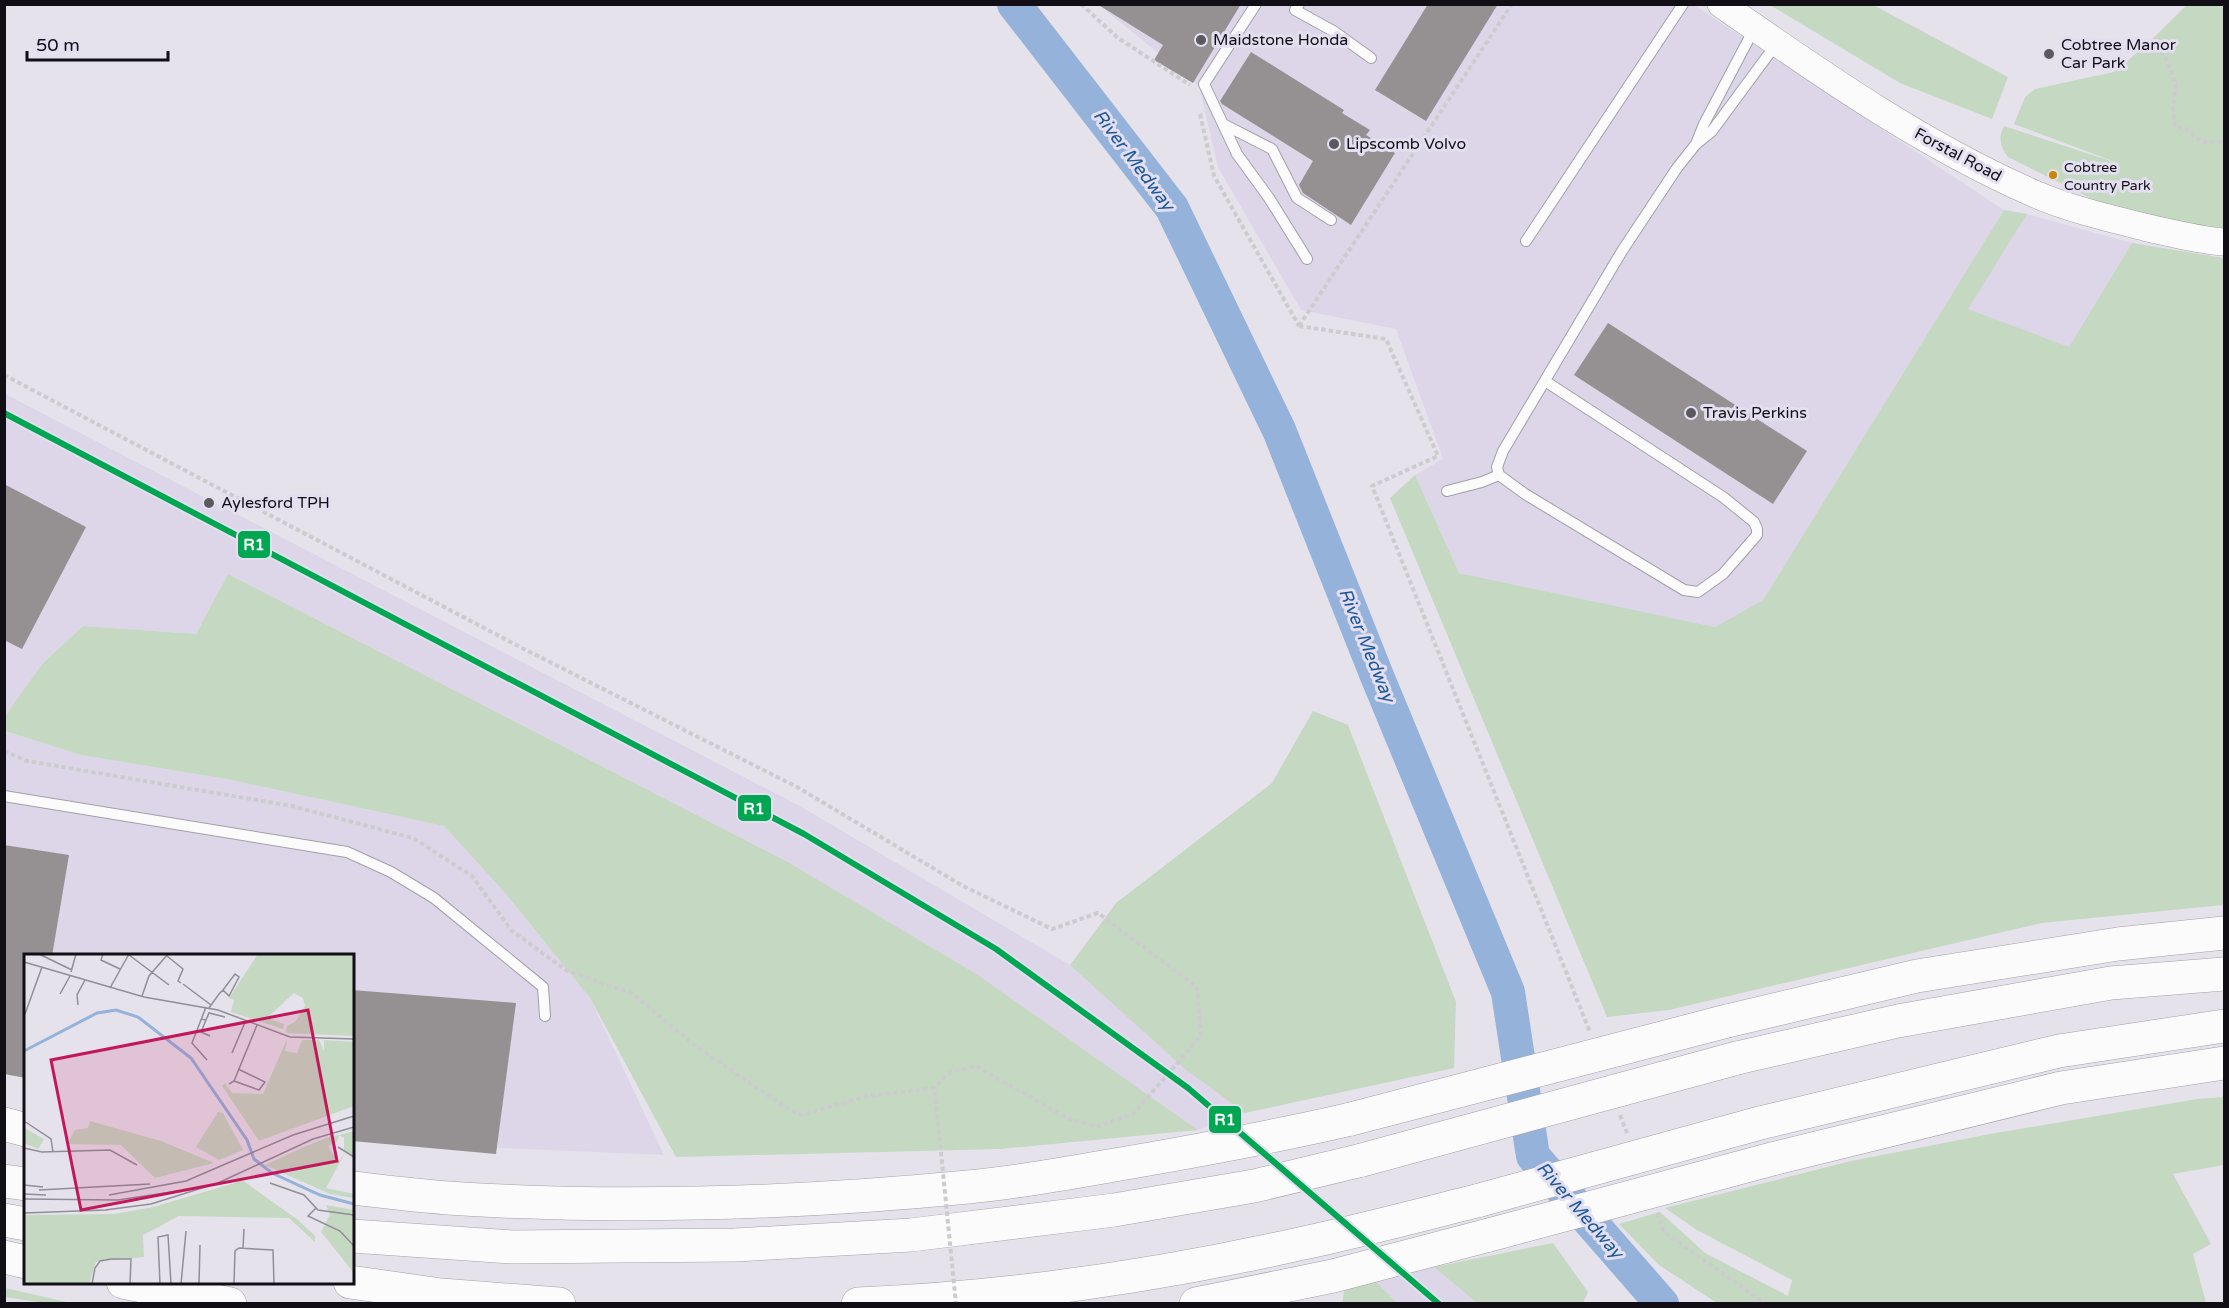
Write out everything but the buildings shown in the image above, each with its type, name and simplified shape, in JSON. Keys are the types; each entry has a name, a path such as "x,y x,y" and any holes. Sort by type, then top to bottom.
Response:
{"highway":[{"path":"354,1188 461,1199 587,1203 709,1203 832,1198 971,1187 1210,1149 1298,1131 1727,1021 1917,976 2118,944 2224,933"},
{"path":"354,1236 512,1247 735,1245 934,1233 1114,1210 1254,1186 1351,1163 1737,1058 1898,1021 2099,986 2224,974"},
{"path":"858,1304 906,1302 1000,1292 1146,1273 1298,1245 1480,1200 1760,1123 2059,1051 2224,1026"},
{"path":"1196,1304 1333,1276 1772,1160 2061,1088 2224,1063"},
{"path":"4,1124 24,1129"},
{"path":"4,1133 24,1137"},
{"path":"4,1180 24,1184"},
{"path":"4,1220 24,1224"},
{"path":"4,1257 24,1262"},
{"path":"354,1283 441,1295 559,1304"},
{"path":"133,1284 230,1304"}],"street":[{"name":"Forstal Road","path":"1720,4 1863,102 1929,141 2037,195 2131,223 2224,242"}],"lane":[{"path":"1256,4 1204,84 1237,154 1269,198 1307,259"},
{"path":"1299,4 1295,10 1335,32 1371,57"},
{"path":"1526,241 1683,4"},
{"path":"1696,144 1754,28"},
{"path":"1498,475 1497,466 1503,451 1622,251 1677,168 1696,144 1712,131 1777,43"},
{"path":"1223,124 1272,149 1297,198 1331,220"},
{"path":"1498,475 1672,585 1690,592 1698,592 1723,574 1757,535 1754,522 1723,497 1545,381"},
{"path":"1448,491 1498,475"},
{"path":"4,796 347,852 391,872 434,898 543,987 545,1016"}],"path":[{"path":"1081,4 1118,38 1195,89"},
{"path":"1299,326 1512,4"},
{"path":"2149,40 2166,58 2176,84 2173,108 2175,127 2186,129 2202,142 2224,142"},
{"path":"1200,111 1214,176 1299,326"},
{"path":"1299,326 1386,339 1438,456 1372,486 1590,1033"},
{"path":"4,375 522,648 797,787 963,886 1052,929 1098,913 1197,987 1202,1035 1133,1114 1096,1127 1067,1118 976,1066 951,1072 934,1088"},
{"path":"1618,1110 1631,1143"},
{"path":"938,1122 956,1304"},
{"path":"1655,1209 1664,1232 1766,1304"}],"shaded area":[{"path":"1099,5 1694,5 2004,210 1763,600 1715,627 1459,573 1415,475 1443,459 1396,329 1301,310 1218,167 1199,86"},
{"path":"2027,214 2132,243 2069,347 1967,309"},
{"path":"5,394 798,805 1070,965 1245,1113 1198,1130 978,975 788,862 228,574 196,634 83,626 42,664 5,716"},
{"path":"4,731 81,755 227,779 444,826 506,894 590,998 664,1155 454,1146 354,1133 354,954 24,954 24,967 5,1074"},
{"path":"1434,1267 1477,1303 1363,1303 1345,1287"}],"green space":[{"path":"1770,5 1876,5 2008,77 1992,119 1900,83"},
{"path":"2187,5 2224,5 2224,228 2189,224 2100,203 2008,157 2001,142 2004,126 2123,165 2014,124 2025,97 2035,89 2114,72 2145,46"},
{"path":"2004,210 2027,214 1968,309 2069,347 2132,243 2224,258 2224,905 2041,923 1669,1010 1607,1017 1390,498 1415,475 1459,573 1715,627 1763,600"},
{"path":"228,574 788,862 978,975 1198,1130 1000,1149 676,1157 590,998 506,894 444,826 227,779 81,755 5,731 5,716 42,664 83,626 196,634"},
{"path":"1313,711 1348,725 1456,1002 1454,1068 1245,1113 1185,1069 1070,965 1116,903 1272,783"},
{"path":"2224,1097 2224,1165 2173,1174 2211,1244 2193,1254 2206,1303 1717,1303 1659,1265 1619,1224 1660,1212 1705,1253 1788,1296 1792,1280 1697,1230 1665,1208 1851,1161 1990,1134 2197,1099"},
{"path":"1553,1243 1588,1292 1583,1303 1477,1303 1434,1267"},
{"path":"1375,1281 1397,1303 1342,1304 1345,1287"},
{"path":"5,1288 71,1303 44,1303 5,1297"}],"waterway":[{"name":"River Medway","path":"1014,4 1172,208 1279,430 1377,676 1508,992 1533,1156 1662,1304"}],"transit line":[{"name":"R1","path":"4,413 804,834 996,949 1188,1088 1439,1304"}],"place":[{"name":"Maidstone Honda","path":"1201,40"},
{"name":"Cobtree Manor Car Park","path":"2049,54"},
{"name":"Lipscomb Volvo","path":"1334,144"},
{"name":"Cobtree Country Park","path":"2053,175"},
{"name":"Travis Perkins","path":"1691,413"},
{"name":"Aylesford TPH","path":"209,503"}]}
